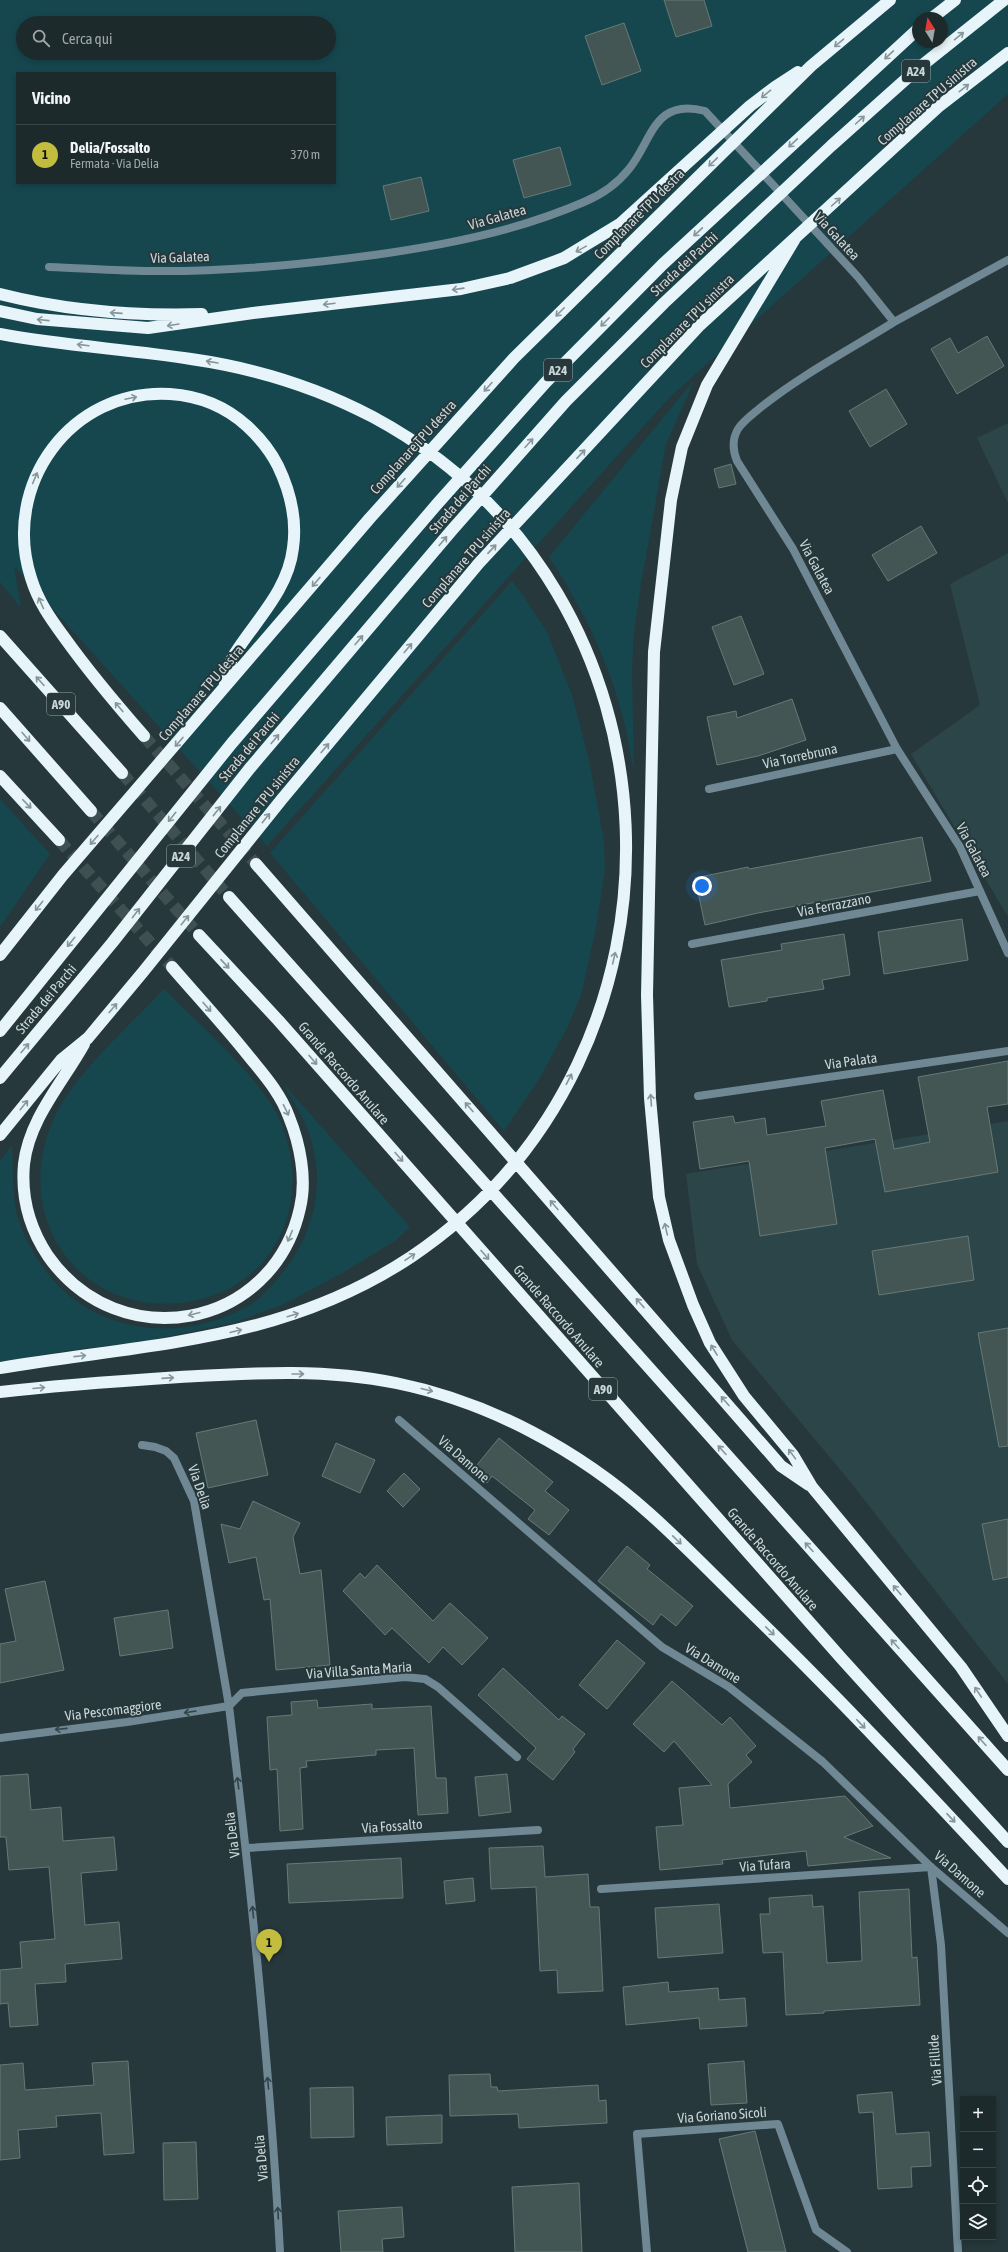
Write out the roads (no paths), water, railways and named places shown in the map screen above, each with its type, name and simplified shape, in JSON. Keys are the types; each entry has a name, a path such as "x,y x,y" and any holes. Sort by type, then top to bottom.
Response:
{"highway":[{"name":"Complanare TPU destra","path":"0,955 63,875 205,712 370,518 514,358 811,66 890,0"},
{"path":"940,12 955,0"},
{"name":"Strada dei Parchi","path":"0,1078 112,943 250,768 447,536 566,401 664,303 831,146 915,72 1004,0"},
{"name":"Strada dei Parchi","path":"0,1031 232,743 438,503 546,382 663,264 912,35"},
{"name":"Complanare TPU sinistra","path":"0,1135 61,1060 88,1038 282,799 479,563 700,326 938,108 1008,53"},
{"path":"0,311 38,320 148,328 253,313 461,289 510,278 564,258 620,224 750,106 790,76 811,66"},
{"path":"796,237 707,385 682,447 671,500 654,652 647,995 650,1098 659,1197 669,1240 693,1305 710,1343 744,1396 793,1455 812,1487 961,1667 1008,1736"},
{"path":"0,294 41,304 105,312 150,315 253,313"},
{"path":"0,334 188,358 250,370 321,393 370,415 402,434 465,481 499,515 523,543 549,578 570,616 605,698 615,736 620,770 626,847 620,925 609,976 598,1015 565,1089 544,1123 519,1158 500,1181 466,1214 432,1242 397,1266 328,1302 256,1325 163,1346 0,1368"},
{"path":"144,736 79,658 43,608 24,556 23,524 28,495 41,464 56,443 76,424 98,409 126,399 155,393 186,395 212,402 236,416 254,432 271,450 282,473 290,494 294,549 286,575 268,609 232,657 223,691"},
{"name":"A90","path":"0,636 122,773"},
{"path":"0,708 91,811"},
{"path":"0,776 59,840"},
{"path":"256,864 781,1466 812,1487"},
{"path":"229,897 1008,1770"},
{"name":"Grande Raccordo Anulare","path":"199,935 278,1020 842,1659 1008,1842"},
{"path":"88,1038 71,1067 50,1097 32,1134 24,1163 24,1192 29,1220 42,1246 58,1269 81,1290 105,1305 131,1314 160,1319 192,1316 222,1306 248,1291 269,1271 290,1238 300,1207 302,1175 298,1148 289,1116 276,1090 172,968"},
{"path":"0,1392 216,1375 331,1374 396,1383 432,1392 459,1400 512,1421 594,1470 649,1513 783,1644 906,1770 1008,1879"}],"street":[{"name":"Via Galatea","path":"49,267 149,271 266,266 322,262 458,242 542,218 595,196 613,185 631,168 651,130 660,119 679,110 705,111 838,255 894,322 803,378 767,403 740,426 735,436 734,449 737,461 793,549 897,749 960,847 1008,953"},
{"path":"894,322 1008,260"},
{"name":"Via Torrebruna","path":"709,789 897,749"},
{"name":"Via Ferrazzano","path":"692,944 980,891"},
{"name":"Via Palata","path":"698,1096 1008,1052"},
{"name":"Via Damone","path":"399,1420 662,1647 729,1688 823,1762 930,1866 1008,1933"},
{"name":"Via Delia","path":"142,1445 160,1449 174,1458 194,1501 229,1706 246,1848 276,2176 280,2252"},
{"name":"Via Villa Santa Maria","path":"229,1706 242,1693 405,1677 420,1678 438,1687 516,1757"},
{"name":"Via Pescomaggiore","path":"0,1738 127,1722 229,1706"},
{"name":"Via Fossalto","path":"246,1848 538,1830"},
{"name":"Via Tufara","path":"602,1889 930,1866"},
{"name":"Via Fillide","path":"930,1866 941,1946 958,2252"},
{"name":"Via Goriano Sicoli","path":"646,2252 637,2134 778,2124 816,2230 847,2252"}],"tunnel":[{"path":"144,736 256,864"},
{"path":"122,773 229,897"},
{"path":"91,811 199,935"},
{"path":"59,840 172,967"}],"place":[{"name":"Delia/Fossalto","path":"269,1962"}]}
